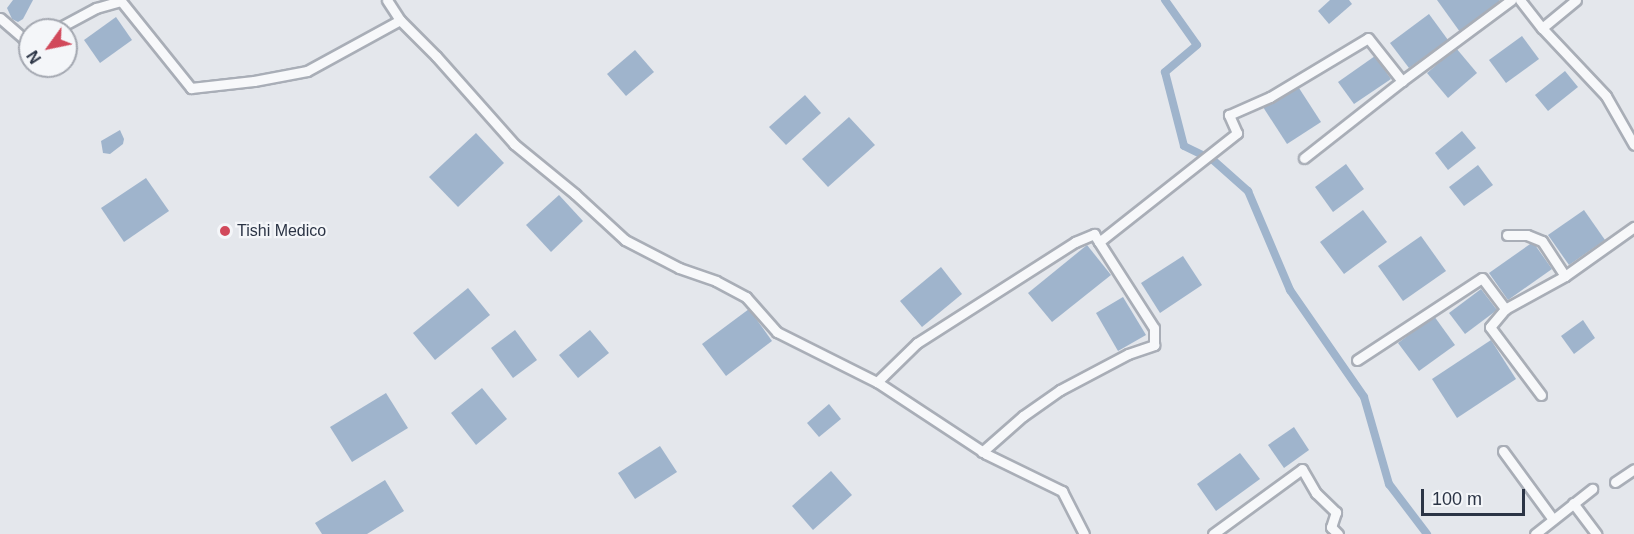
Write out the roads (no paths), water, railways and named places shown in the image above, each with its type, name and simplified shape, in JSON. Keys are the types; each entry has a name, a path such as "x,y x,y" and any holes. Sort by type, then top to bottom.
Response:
{"street":[{"path":"387,0 400,21 436,56 514,144 575,194 625,240 679,268 716,281 746,297 777,332 878,382 982,452 1062,491 1084,534"},
{"path":"1304,158 1511,0"},
{"path":"1520,0 1542,28 1606,96 1634,145"},
{"path":"1542,28 1576,0"},
{"path":"77,18 96,8 121,1 191,88 307,71 400,21"},
{"path":"0,18 18,34"},
{"path":"1100,242 1237,133 1228,116 1270,97 1368,38 1402,81"},
{"path":"1541,395 1490,327 1505,309 1565,276 1634,227"},
{"path":"878,382 917,343 1075,242 1094,234 1154,328 1154,345 1128,354 1060,390 1023,416 982,452"},
{"path":"1507,235 1527,236 1542,241 1565,276"},
{"path":"1358,360 1482,278 1505,309"},
{"path":"1503,451 1552,519"},
{"path":"1213,534 1302,469 1316,493 1336,512 1331,527 1338,534"},
{"path":"1615,482 1634,469"},
{"path":"1535,534 1592,489"},
{"path":"1573,503 1596,534"}],"water":[{"path":"13,0 33,0 24,18 18,18 18,22 12,19 7,8"},
{"path":"1330,0 1349,0 1352,4 1329,24 1318,11"},
{"path":"1437,0 1499,0 1501,2 1460,32"},
{"path":"1429,14 1448,40 1409,68 1390,43"},
{"path":"116,17 132,40 100,63 84,40"},
{"path":"1522,36 1539,59 1506,83 1489,60"},
{"path":"1456,48 1477,73 1448,98 1427,73"},
{"path":"635,50 654,72 626,96 607,74"},
{"path":"1375,56 1391,79 1354,104 1338,82"},
{"path":"1565,71 1578,87 1548,111 1535,95"},
{"path":"1297,85 1321,122 1287,144 1263,107"},
{"path":"805,95 821,113 786,145 769,127"},
{"path":"849,117 875,145 828,187 802,159"},
{"path":"120,130 124,139 123,144 110,154 103,153 101,141"},
{"path":"1462,131 1476,148 1448,170 1435,153"},
{"path":"476,133 504,163 458,207 429,177"},
{"path":"1346,164 1364,189 1333,212 1315,187"},
{"path":"1478,165 1493,185 1464,206 1449,187"},
{"path":"146,178 169,211 124,242 101,208"},
{"path":"559,195 583,221 551,252 526,225"},
{"path":"1363,210 1387,242 1344,274 1320,242"},
{"path":"1584,210 1605,240 1569,265 1548,235"},
{"path":"1421,236 1446,271 1403,301 1378,266"},
{"path":"1533,242 1552,269 1508,300 1489,273"},
{"path":"1087,245 1111,275 1052,322 1028,293"},
{"path":"1183,256 1202,285 1160,313 1141,283"},
{"path":"941,267 962,294 922,327 900,301"},
{"path":"468,288 490,315 435,360 413,333"},
{"path":"1481,289 1497,310 1465,334 1449,313"},
{"path":"1123,297 1146,335 1118,351 1096,313"},
{"path":"749,309 772,341 726,376 702,344"},
{"path":"1434,316 1455,345 1419,371 1398,343"},
{"path":"1583,320 1595,338 1574,354 1561,336"},
{"path":"515,330 537,360 513,378 491,348"},
{"path":"590,330 609,353 578,378 559,355"},
{"path":"1491,340 1516,379 1457,418 1432,379"},
{"path":"482,388 507,419 476,445 451,413"},
{"path":"386,393 408,428 352,462 330,427"},
{"path":"829,404 841,419 819,437 807,423"},
{"path":"1294,427 1309,450 1284,468 1268,445"},
{"path":"660,446 677,472 635,499 618,473"},
{"path":"1240,453 1260,479 1216,511 1197,484"},
{"path":"831,471 852,495 813,530 792,506"},
{"path":"385,480 404,511 367,534 322,534 315,523"}],"waterway":[{"path":"1165,0 1197,45 1165,72 1184,146 1213,160 1248,191 1290,290 1364,397 1389,484 1427,534"}],"place":[{"name":"Tishi Medico","path":"225,231"}]}
